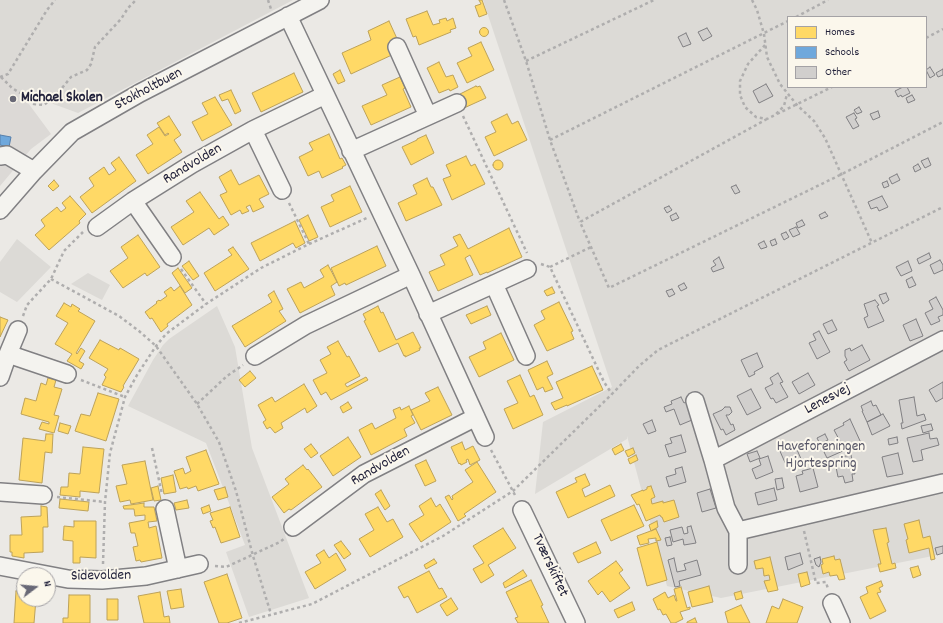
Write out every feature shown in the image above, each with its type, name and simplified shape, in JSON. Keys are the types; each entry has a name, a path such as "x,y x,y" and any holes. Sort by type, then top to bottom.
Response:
{"street":[{"name":"Stokholtbuen","path":"0,210 72,132 140,93 320,0"},
{"path":"288,16 485,437"},
{"path":"397,48 428,116"},
{"name":"Randvolden","path":"97,227 133,201 192,164 253,130 325,95"},
{"path":"351,151 457,103"},
{"path":"253,130 282,190"},
{"path":"0,156 7,155 34,172"},
{"path":"133,201 172,257"},
{"path":"428,314 494,284 531,264"},
{"path":"255,356 306,325 410,275"},
{"path":"494,284 526,356"},
{"path":"0,377 18,330"},
{"name":"Lenesvej","path":"713,460 943,340"},
{"path":"8,354 67,374"},
{"path":"695,401 726,508 738,531 738,565"},
{"name":"Randvolden","path":"293,527 364,474 476,417"},
{"path":"738,531 943,483"},
{"path":"0,492 43,495"},
{"path":"165,509 178,569"},
{"name":"Tværskiftet","path":"522,510 576,623"},
{"name":"Sidevolden","path":"0,566 68,579 102,580 146,576 199,564"},
{"path":"832,604 841,623"}],"path":[{"path":"55,0 47,10 8,74 0,78 34,104 44,105 58,93 71,77 87,70 91,64 94,47 121,19 128,8 136,0"},
{"path":"504,0 526,60 550,140 580,222 609,288 842,174 943,122"},
{"path":"526,60 654,0"},
{"path":"752,0 757,10 764,34 767,57 780,84 787,94 814,122 825,138 872,243"},
{"path":"798,16 828,0"},
{"path":"550,140 787,22"},
{"path":"927,37 943,29"},
{"path":"765,46 748,64 740,81 740,94 745,107 756,117 767,119"},
{"path":"580,222 767,119 830,88"},
{"path":"775,115 784,106 787,94"},
{"path":"457,103 531,264 550,266 591,247"},
{"path":"282,190 309,244"},
{"path":"239,623 312,604 443,536 513,491 639,366 658,350 943,207"},
{"path":"102,580 105,502 110,453 125,397 156,346 166,334 206,304 261,268 309,244 380,212"},
{"path":"18,330 27,305 51,279 64,251 82,233 97,227"},
{"path":"172,257 206,304"},
{"path":"550,266 604,382 612,394"},
{"path":"51,279 119,316 139,331 156,346 197,404 219,442 224,456 236,491 253,556 271,614"},
{"path":"197,404 227,376 255,356"},
{"path":"67,374 125,397"},
{"path":"485,437 522,510"},
{"path":"152,448 165,509"},
{"path":"43,495 105,502"},
{"path":"801,516 816,583 826,582 832,604"},
{"path":"199,564 226,567 253,556 280,542 291,533 293,527"}],"shaded area":[{"name":"Michael Skolen","path":"0,65 51,134 31,149 0,186"}],"green space":[{"path":"0,0 293,0 78,113 15,90 0,68"},
{"name":"Haveforeningen Hjortespring","path":"483,0 943,0 943,554 721,598 667,586 627,436 627,439 535,494 543,422 612,387"},
{"path":"17,239 51,267 17,302 0,292 0,262"},
{"path":"88,273 110,285 102,300 71,284"},
{"path":"217,306 235,347 252,448 309,598 249,617 226,552 245,545 206,443 128,406 153,360 163,345 169,339"}],"building: Homes":[{"path":"479,0 482,0 487,14 479,17 475,6 481,4"},
{"path":"427,11 433,25 440,23 439,20 446,18 447,21 453,18 456,28 450,30 451,32 419,45 416,36 413,37 406,19"},
{"path":"389,21 399,43 394,54 351,74 342,53 371,40 368,31"},
{"path":"482,28 486,28 488,32 486,36 482,36 480,34 480,30"},
{"path":"481,42 494,70 467,83 457,63 472,56 468,48"},
{"path":"439,62 446,77 453,75 458,87 450,91 449,89 439,93 427,68"},
{"path":"340,70 345,81 338,84 333,74"},
{"path":"294,73 303,92 261,112 252,93"},
{"path":"400,77 405,88 403,89 411,107 371,125 362,106 387,95 382,85"},
{"path":"476,86 480,86 486,98 464,108 459,96 460,94"},
{"path":"231,90 241,111 235,114 228,99 222,101 219,95"},
{"path":"215,97 232,125 202,141 192,122 208,114 202,103"},
{"path":"507,114 512,124 518,121 527,140 494,156 485,137 496,132 491,122"},
{"path":"169,116 181,135 174,140 182,152 148,174 136,155 153,144 147,135 159,127 165,136 169,134 168,133 165,135 157,123"},
{"path":"329,134 340,159 342,158 346,165 342,167 343,168 322,178 319,171 308,176 299,157 313,150 309,143"},
{"path":"426,135 434,153 411,165 402,147"},
{"path":"466,156 471,166 475,164 485,184 452,200 443,179 451,176 446,165"},
{"path":"119,157 136,181 92,213 80,197 94,186 89,178 104,167 109,175 116,170 111,163"},
{"path":"496,160 500,160 502,161 502,169 496,170 493,167 493,163"},
{"path":"231,170 239,185 259,175 269,194 259,199 264,207 253,212 250,205 246,207 249,211 242,214 240,210 231,215 220,195 227,192 219,177"},
{"path":"427,178 442,205 406,221 398,203 417,194 413,185"},
{"path":"54,180 59,186 53,191 48,186"},
{"path":"350,186 362,212 330,227 321,207 334,201 331,195"},
{"path":"200,192 219,219 223,216 229,225 214,235 209,228 183,245 171,227 194,212 186,201"},
{"path":"70,196 86,214 79,221 80,223 49,250 35,235 45,226 41,220 57,207 61,212 66,208 62,203"},
{"path":"308,215 318,237 309,241 299,220"},
{"path":"295,221 305,243 296,248 293,243 260,261 251,243"},
{"path":"509,228 522,257 480,275 470,255 465,258 473,275 438,291 429,272 445,265 440,255 458,246 453,237 460,234 468,249"},
{"path":"138,235 160,267 147,276 145,273 123,288 110,271 128,258 121,247"},
{"path":"377,246 386,266 346,285 345,283 339,286 331,268"},
{"path":"233,247 249,269 215,291 204,273 232,255 228,250"},
{"path":"189,261 199,276 193,280 182,266"},
{"path":"328,265 337,282 331,286 335,295 300,313 287,289 301,282 304,288 324,277 320,270"},
{"path":"178,268 192,288 185,293 172,273"},
{"path":"180,286 192,305 167,324 168,326 161,332 152,318 150,319 145,312 157,303 156,302 167,296 164,292 171,287 174,291"},
{"path":"552,287 555,293 547,296 544,291"},
{"path":"274,291 283,309 279,311 286,321 245,347 232,326 272,302 268,295"},
{"path":"559,302 573,331 571,332 574,339 547,351 534,325 545,319 541,311"},
{"path":"64,303 71,307 72,304 80,309 78,311 95,321 76,353 77,354 81,348 85,351 79,361 84,364 81,369 67,361 72,354 55,344 68,323 56,316"},
{"path":"378,306 381,313 383,312 396,340 413,332 421,348 419,348 420,350 405,357 398,343 379,352 364,321 366,320 363,314"},
{"path":"487,306 491,315 471,324 466,315"},
{"path":"0,317 8,320 0,337"},
{"path":"501,333 514,360 479,377 469,357 486,349 483,342"},
{"path":"100,340 119,350 120,348 139,359 121,392 102,385 106,377 104,375 108,369 89,358"},
{"path":"338,341 347,357 349,356 360,376 345,384 347,387 366,377 368,380 331,400 326,392 321,395 313,380 327,373 320,360 331,354 327,347"},
{"path":"547,361 553,374 547,377 553,389 545,392 543,387 537,390 528,370"},
{"path":"592,366 603,390 555,410 551,403 563,398 556,382"},
{"path":"250,371 256,378 245,387 239,380"},
{"path":"520,375 530,397 534,395 543,415 513,429 504,409 518,403 507,381"},
{"path":"48,378 56,380 54,387 62,389 54,415 59,416 54,433 39,429 42,422 49,424 49,422 21,414 25,398 36,401 41,383 46,385"},
{"path":"304,384 317,406 307,413 305,408 281,423 283,428 275,433 270,427 267,429 263,422 266,420 258,405 272,397 275,402"},
{"path":"438,387 452,415 421,430 411,410 430,401 425,393"},
{"path":"98,393 119,399 106,441 75,431 81,414 90,416"},
{"path":"348,402 352,408 343,413 340,407"},
{"path":"409,406 413,415 411,416 415,423 404,429 407,436 371,455 359,430 372,423 375,429 396,418 393,410 400,407 401,410"},
{"path":"60,423 71,426 68,434 58,431"},
{"path":"46,434 53,434 52,453 45,452 42,483 19,480 23,438 45,441"},
{"path":"348,437 361,457 333,476 320,456"},
{"path":"462,442 465,450 473,446 480,460 470,465 468,459 466,460 467,462 461,465 460,463 459,464 451,447"},
{"path":"311,444 318,453 311,458 304,449"},
{"path":"621,444 624,450 615,455 612,449"},
{"path":"83,447 104,449 99,493 80,491 80,497 60,495 61,487 68,487 69,473 80,474"},
{"path":"633,448 635,453 628,457 625,451"},
{"path":"206,450 219,484 198,491 196,486 188,489 187,487 180,489 174,471 183,468 185,474 191,471 186,457"},
{"path":"636,455 638,460 630,464 628,459"},
{"path":"426,460 436,481 425,486 415,465"},
{"path":"145,461 153,500 131,504 130,500 120,502 116,486 127,484 122,465"},
{"path":"477,462 496,492 464,514 466,516 458,521 445,497 449,495 452,500 452,496 473,482 465,470"},
{"path":"303,465 322,487 291,510 289,509 284,513 272,497 289,484 285,479"},
{"path":"585,474 590,485 582,489 585,497 610,485 615,496 568,518 556,492 577,482 575,478"},
{"path":"173,475 176,492 164,494 161,478"},
{"path":"158,486 161,500 154,501 151,488"},
{"path":"651,486 655,497 651,499 652,504 674,500 679,517 664,522 660,515 646,521 639,504 637,505 631,495 643,491 647,489 647,487"},
{"path":"225,487 228,497 218,500 214,490"},
{"path":"381,490 390,506 385,510 375,494"},
{"path":"431,498 436,507 440,504 451,522 421,542 409,524 424,515 419,506"},
{"path":"60,499 89,502 88,511 59,508"},
{"path":"187,500 189,508 176,510 174,503"},
{"path":"144,503 144,507 154,507 157,521 148,522 149,528 156,526 162,558 141,562 140,560 136,561 133,547 138,546 135,533 131,533 129,523 145,520 145,515 135,516 134,509 124,509 123,506"},
{"path":"209,505 211,511 203,514 201,508"},
{"path":"634,505 644,526 611,541 601,520"},
{"path":"41,506 47,507 48,527 43,527 43,552 24,553 24,558 12,556 12,552 10,552 10,535 22,535 21,517 41,516"},
{"path":"230,507 240,537 221,543 215,527 213,528 210,521 213,520 210,513"},
{"path":"378,507 387,522 393,519 403,537 370,557 359,539 374,530 365,514"},
{"path":"919,520 923,538 930,536 935,559 931,560 929,548 909,553 906,540 908,539 904,524"},
{"path":"74,521 96,521 96,558 80,557 80,563 73,563 73,541 63,540 64,526 74,527"},
{"path":"657,521 658,527 651,531 649,525"},
{"path":"503,528 516,548 488,565 494,575 481,583 473,569 484,563 473,546"},
{"path":"886,528 889,542 887,543 892,564 895,563 896,568 880,572 878,564 881,564 873,530"},
{"path":"656,529 661,540 656,541 656,538 648,539 649,543 640,545 637,536"},
{"path":"341,541 351,554 344,559 334,545"},
{"path":"596,542 601,553 578,563 573,553"},
{"path":"657,542 667,580 647,586 637,548"},
{"path":"324,550 329,558 336,553 346,570 315,589 305,572 321,563 316,555"},
{"path":"834,556 835,560 840,559 845,579 839,580 837,575 830,576 829,572 823,574 821,565 823,564 822,559"},
{"path":"770,557 778,590 768,592 764,581 770,580 769,575 764,576 763,568 756,569 754,561"},
{"path":"434,559 437,563 426,569 424,565"},
{"path":"616,561 623,570 619,573 630,588 610,602 602,591 598,595 588,581"},
{"path":"918,566 921,575 913,578 910,568"},
{"path":"523,570 527,576 505,588 503,583"},
{"path":"429,571 439,589 442,588 447,597 417,613 408,596 404,598 398,587"},
{"path":"807,572 810,584 801,587 798,574"},
{"path":"227,574 242,618 227,623 219,623 204,582"},
{"path":"531,580 543,605 541,606 549,623 518,623 515,618 518,617 506,592"},
{"path":"881,581 883,586 879,588 881,592 877,593 886,611 870,619 860,597 868,593 866,587"},
{"path":"709,586 713,602 692,607 688,592"},
{"path":"681,587 687,608 690,607 690,609 680,612 683,619 675,623 671,623 666,614 663,615 660,609 658,610 653,599 665,592 668,598 674,595 677,601 674,589"},
{"path":"181,589 184,607 171,609 167,591"},
{"path":"16,591 16,607 35,607 34,623 14,623"},
{"path":"741,591 743,598 736,600 734,593"},
{"path":"160,592 164,617 169,616 170,623 144,623 138,596"},
{"path":"69,595 90,595 90,623 63,623 63,618 68,618"},
{"path":"451,598 458,609 447,616 440,605"},
{"path":"107,599 118,599 118,620 107,620"},
{"path":"783,599 803,607 797,623 766,623 772,606 779,609"},
{"path":"632,602 635,610 618,618 614,610"},
{"path":"741,605 750,623 728,623 725,612"},
{"path":"695,618 697,623 687,623 687,622"}],"building: Schools":[{"path":"0,135 11,137 9,147 0,145"}],"building: Other":[{"path":"707,28 712,36 703,41 698,32"},
{"path":"686,33 691,44 683,47 678,37"},
{"path":"930,67 935,75 930,78 927,69"},
{"path":"943,69 943,75 938,77 936,73"},
{"path":"766,84 773,96 759,103 753,91"},
{"path":"901,88 908,88 910,93 902,97 901,95 898,97 895,91"},
{"path":"912,95 915,100 908,103 906,98"},
{"path":"859,107 862,112 857,114 854,110"},
{"path":"878,111 880,117 873,120 870,114"},
{"path":"854,113 857,118 855,119 859,126 853,129 846,117"},
{"path":"928,158 931,165 925,168 921,161"},
{"path":"918,164 921,169 915,172 913,167"},
{"path":"897,174 900,180 892,184 889,178"},
{"path":"887,181 889,186 884,188 882,183"},
{"path":"736,185 740,192 735,194 731,187"},
{"path":"882,196 888,207 879,211 877,207 871,209 868,202"},
{"path":"669,206 672,210 667,213 664,208"},
{"path":"825,212 828,216 821,219 819,215"},
{"path":"676,213 679,218 672,221 670,216"},
{"path":"802,220 805,225 798,228 796,223"},
{"path":"796,227 800,234 793,237 789,230"},
{"path":"786,232 789,237 784,240 781,234"},
{"path":"775,239 777,244 772,246 770,241"},
{"path":"764,241 767,247 761,249 758,244"},
{"path":"929,253 931,258 919,264 917,259"},
{"path":"719,257 724,268 713,272 711,268 716,265 713,261"},
{"path":"940,260 943,265 943,270 934,274 930,265"},
{"path":"908,261 912,271 901,276 896,267"},
{"path":"912,277 916,285 909,288 906,280"},
{"path":"684,283 687,288 681,291 678,286"},
{"path":"672,289 675,294 669,297 666,291"},
{"path":"886,293 889,300 883,304 879,295"},
{"path":"936,297 943,310 943,315 938,317 940,321 931,325 925,313 933,309 929,301"},
{"path":"875,300 879,305 877,306 884,321 868,328 864,318 868,316 864,304"},
{"path":"916,319 923,336 910,341 903,325"},
{"path":"832,320 837,330 828,334 823,324"},
{"path":"819,331 830,352 817,359 809,343 816,340 813,334"},
{"path":"862,345 870,360 849,371 844,362 847,360 845,350 850,348 851,351"},
{"path":"757,353 763,367 749,377 741,360"},
{"path":"778,373 783,382 780,383 788,397 776,403 773,398 771,399 765,388 773,384 770,378"},
{"path":"808,373 815,385 799,394 792,382"},
{"path":"943,382 943,398 936,402 929,390"},
{"path":"751,389 761,408 747,415 737,396"},
{"path":"681,397 684,403 686,402 692,420 680,425 674,409 666,412 664,407 672,404 671,401"},
{"path":"914,397 917,416 924,414 926,420 902,429 901,423 903,423 899,400"},
{"path":"871,401 873,406 876,405 881,415 867,422 861,406"},
{"path":"725,407 730,407 732,412 729,415 726,415 731,425 733,424 735,430 726,435 723,429 721,430 713,414"},
{"path":"883,414 890,426 872,435 867,422"},
{"path":"850,419 861,443 827,458 824,452 842,445 834,430 844,425 843,423"},
{"path":"652,420 656,431 648,434 643,424"},
{"path":"931,424 933,430 923,433 921,426"},
{"path":"929,433 930,439 937,438 939,445 921,450 923,460 913,462 907,438"},
{"path":"825,434 828,440 820,444 817,438"},
{"path":"681,435 686,452 669,457 665,445 672,443 670,438"},
{"path":"897,437 898,443 889,445 888,439"},
{"path":"794,443 802,461 787,467 779,449"},
{"path":"757,451 760,458 750,462 747,454"},
{"path":"898,453 903,474 887,477 882,457"},
{"path":"851,455 855,474 852,474 853,481 845,483 843,476 838,477 835,462 842,460 841,457"},
{"path":"768,456 773,472 756,479 752,469 761,465 759,459"},
{"path":"682,467 686,482 669,487 666,477 676,474 675,469"},
{"path":"813,468 818,487 800,492 796,476 803,474 802,471"},
{"path":"782,478 784,488 777,490 775,479"},
{"path":"774,488 777,500 758,505 755,493"},
{"path":"710,489 716,508 702,512 697,493"},
{"path":"691,526 696,543 684,545 683,539 673,542 670,530 682,527 684,534 688,533 687,527"},
{"path":"670,537 672,545 667,546 665,538"},
{"path":"943,546 943,553 937,555 935,548"},
{"path":"800,553 803,564 788,570 785,557"},
{"path":"820,557 821,562 819,567 816,565 814,559"},
{"path":"674,558 677,572 686,570 684,564 697,560 701,575 679,581 680,586 675,587 668,560"}],"place":[{"name":"Michael Skolen","path":"13,99"}]}
